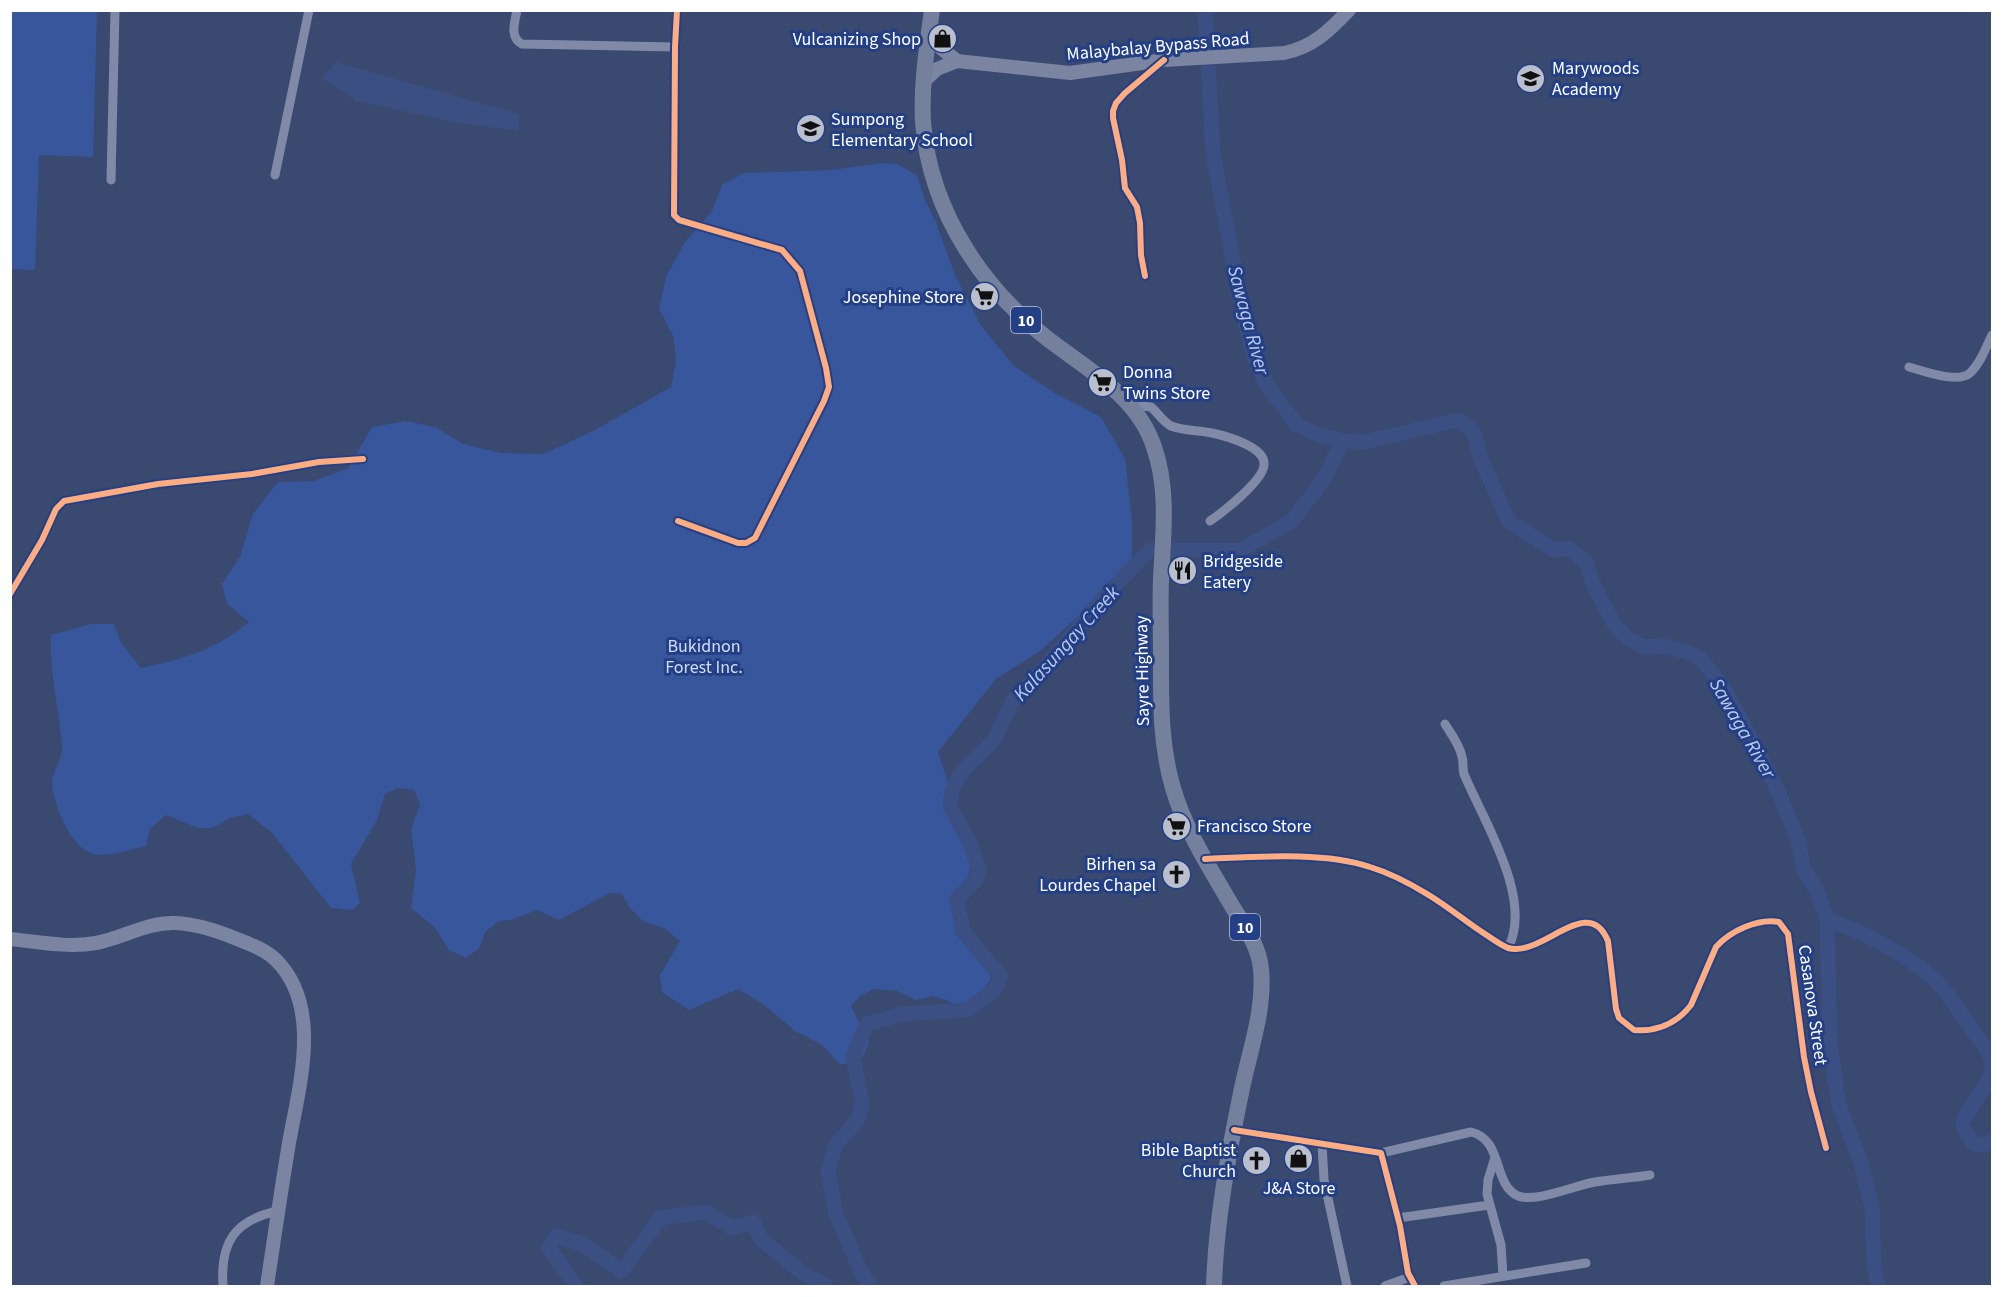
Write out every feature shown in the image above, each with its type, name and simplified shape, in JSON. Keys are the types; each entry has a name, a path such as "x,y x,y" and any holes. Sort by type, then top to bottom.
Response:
{"highway":[{"name":"10","path":"924,81 932,10"},
{"name":"Sayre Highway","path":"924,81 923,120 930,168 948,217 967,252 980,271 1020,315 1050,341 1106,381 1131,405 1145,426 1156,452 1164,494 1165,532 1161,580 1161,718 1166,763 1177,803 1205,859 1258,952 1261,968 1261,1002 1234,1130 1217,1237 1214,1287"}],"main road":[{"name":"Malaybalay Bypass Road","path":"957,61 1070,73 1170,60 1284,53 1309,45 1327,33 1349,10"},
{"path":"924,81 937,69 957,61 941,48 930,31"},
{"path":"10,939 61,944 94,944 157,924 175,923 224,934 250,944 276,959 293,982 300,1000 303,1042 299,1086 267,1287"}],"street":[{"path":"111,180 115,10"},
{"path":"275,175 309,10"},
{"path":"517,10 514,34 518,42 526,44 675,47"},
{"path":"677,10 673,212 676,218 685,222 782,250 792,260 800,272 826,368 828,387 824,401 755,538 746,543 738,543 678,521"},
{"path":"1145,276 1137,207 1125,188 1113,111 1116,103 1125,93 1170,60"},
{"path":"1909,367 1942,376 1963,377 1972,371 1992,335"},
{"path":"1131,405 1151,407 1172,427 1214,433 1247,444 1261,455 1264,461 1263,471 1241,497 1210,522"},
{"path":"10,594 42,540 56,510 64,501 158,484 252,474 319,462 363,459"},
{"path":"1205,859 1302,858 1345,861 1367,866 1427,894 1508,948 1515,931 1515,917 1513,897 1506,871 1465,776 1461,752 1445,724"},
{"name":"Casanova Street","path":"1508,948 1526,947 1542,942 1578,922 1588,922 1597,926 1604,932 1608,941 1619,1018 1634,1030 1643,1031 1671,1024 1686,1012 1716,946 1722,940 1754,924 1771,920 1779,922 1788,934 1804,1057 1826,1148"},
{"path":"1234,1130 1381,1153 1471,1132 1480,1134 1487,1139 1504,1181 1511,1191 1520,1197 1546,1195 1596,1182 1650,1175"},
{"path":"1322,1144 1324,1180 1347,1287"},
{"path":"1381,1153 1410,1277 1415,1287"},
{"path":"1495,1157 1488,1180 1487,1194 1501,1245 1503,1276"},
{"path":"1398,1218 1489,1205"},
{"path":"223,1287 223,1259 232,1236 240,1226 252,1219 278,1211"},
{"path":"1444,1287 1586,1263"},
{"path":"1385,1287 1410,1277"}],"green space":[{"path":"11,10 97,11 93,157 39,155 35,270 11,269"},
{"name":"Bukidnon Forest Inc.","path":"883,163 897,164 917,175 955,275 980,324 1014,366 1058,395 1101,417 1125,459 1132,521 1132,569 1104,597 1040,651 996,679 938,752 965,834 971,865 964,891 967,923 983,949 991,978 976,1000 961,1008 933,996 916,1000 897,991 874,989 861,995 851,1006 869,1041 860,1059 853,1063 840,1064 821,1044 795,1031 763,1004 738,989 689,1010 662,992 660,975 680,941 664,928 644,922 629,907 622,894 610,893 559,920 537,910 511,920 499,921 485,932 480,947 466,958 449,950 435,928 411,908 416,870 411,829 420,805 414,790 398,788 385,794 377,820 351,864 360,903 352,910 331,908 272,833 248,814 230,818 212,828 198,828 166,815 150,829 146,846 112,854 90,853 73,839 61,817 52,784 62,745 53,676 51,635 91,624 114,624 121,643 141,668 198,652 224,640 249,622 227,604 222,584 240,557 253,514 278,482 314,481 348,468 372,427 406,421 435,427 463,444 501,453 544,454 595,430 671,387 676,362 674,338 659,309 666,277 685,242 712,211 722,185 744,173 831,170"}],"shaded area":[{"path":"336,62 519,114 519,131 458,123 356,101 322,78"}],"waterway":[{"name":"Sawaga River","path":"1205,10 1213,154 1243,313 1254,357 1266,384 1297,425 1319,435 1342,441 1365,442 1458,420 1473,431 1482,462 1509,522 1554,550 1569,548 1586,562 1593,584 1614,624 1628,639 1645,647 1664,646 1687,652 1702,660 1726,691 1779,793 1798,840 1804,870 1818,893 1827,920 1830,1043 1839,1105 1861,1163 1872,1207 1874,1265 1878,1286"},
{"name":"Kalasungay Creek","path":"870,1286 861,1272 836,1214 828,1172 836,1144 858,1120 862,1103 853,1056 867,1024 902,1014 968,1010 994,990 1001,977 963,931 957,899 976,880 979,870 970,843 950,806 952,792 959,775 994,740 1012,702 1104,597 1150,550 1241,550 1292,521 1324,479 1342,441"},
{"path":"1827,920 1899,953 1925,971 1951,999 1985,1047 1992,1064 1986,1084 1963,1120 1963,1128 1974,1144 1984,1145 1992,1141"},
{"name":"Kalasungay Creek","path":"576,1286 549,1248 556,1236 582,1244 622,1271 660,1218 706,1212 732,1228 753,1222 761,1239 805,1275 826,1286"}],"cycle path":[{"path":"677,10 674,215 679,220 782,250 800,271 829,387 755,538 746,543 738,543 678,521"},
{"path":"1145,276 1137,207 1125,188 1113,111 1116,103 1125,93 1164,60"},
{"path":"10,594 42,540 56,509 64,501 158,484 252,474 319,462 363,459"},
{"path":"1205,859 1266,856 1310,857 1351,862 1370,867 1392,875 1420,890 1508,948 1521,949 1577,924 1589,923 1599,928 1608,941 1616,1009 1619,1018 1634,1030 1666,1025 1679,1017 1691,1005 1716,947 1722,941 1745,927 1762,922 1779,922 1788,934 1804,1057 1826,1148"},
{"path":"1234,1130 1381,1153 1400,1226 1408,1273 1415,1286"}],"place":[{"name":"Vulcanizing Shop","path":"942,39"},
{"name":"Marywoods Academy","path":"1531,78"},
{"name":"Sumpong Elementary School","path":"810,129"},
{"name":"Josephine Store","path":"985,297"},
{"name":"Donna Twins Store","path":"1102,382"},
{"name":"Bridgeside Eatery","path":"1182,571"},
{"name":"Francisco Store","path":"1176,826"},
{"name":"Birhen sa Lourdes Chapel","path":"1177,874"},
{"name":"J&A Store","path":"1299,1159"},
{"name":"Bible Baptist Church","path":"1257,1160"}]}
